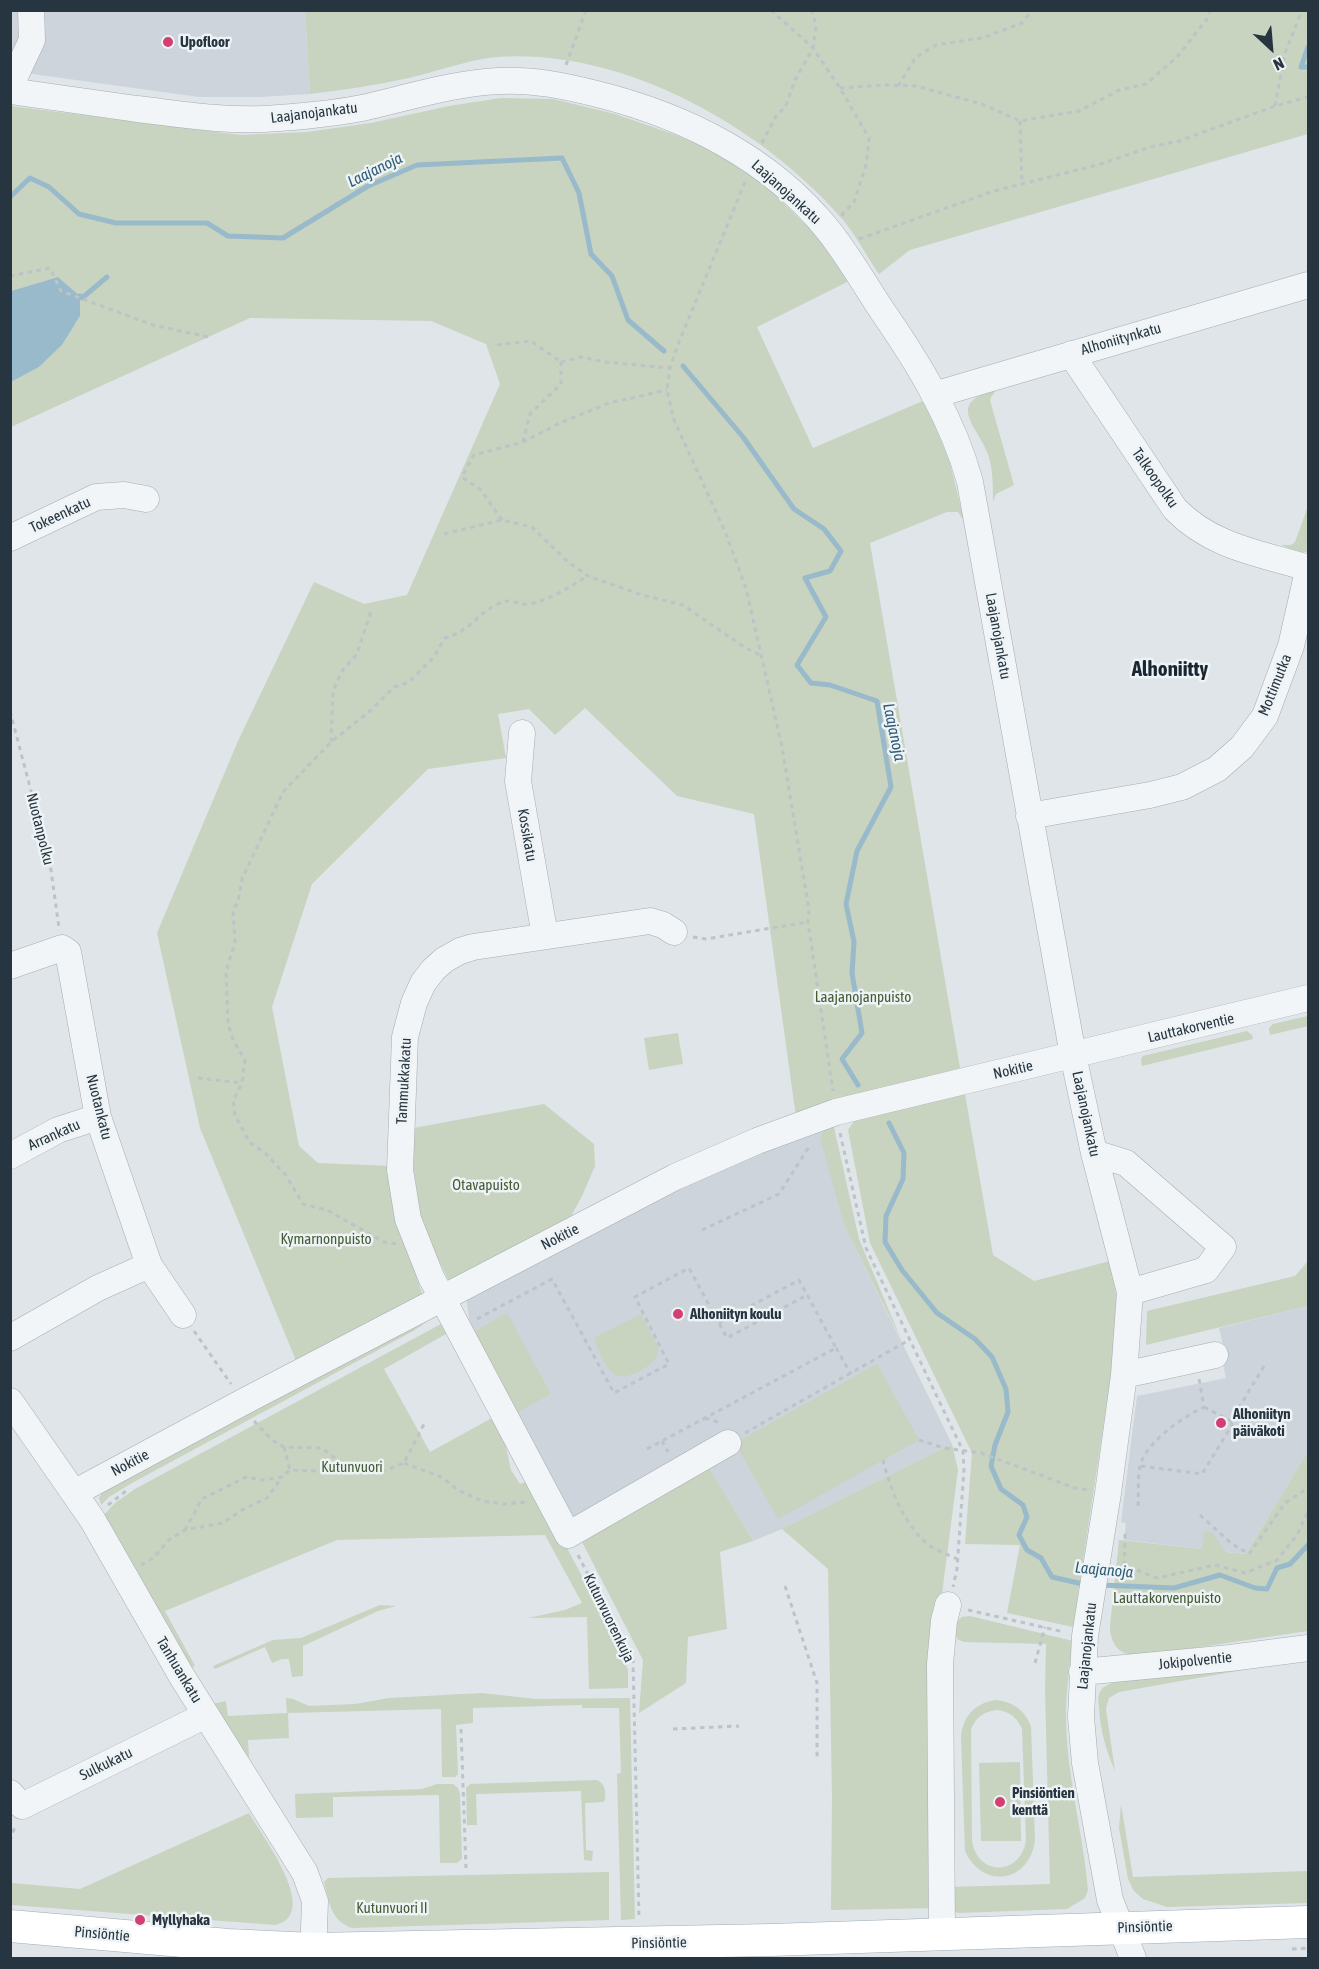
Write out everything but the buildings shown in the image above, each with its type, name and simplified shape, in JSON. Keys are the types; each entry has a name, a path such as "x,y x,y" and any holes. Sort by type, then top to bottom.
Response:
{"main road":[{"name":"Pinsiöntie","path":"10,1926 313,1954 535,1944 643,1944 1308,1922"}],"street":[{"path":"10,89 32,40 31,10"},
{"name":"Laajanojankatu","path":"10,89 208,118 264,119 359,108 446,89 500,81 558,84 626,101 699,129 755,156 827,230 897,332 934,394 962,455 970,482 1073,1055 1094,1153 1130,1292 1124,1376 1085,1636 1081,1717 1085,1763 1110,1900 1133,1959"},
{"name":"Alhoniitynkatu","path":"934,394 1308,285"},
{"name":"Talkoopolku","path":"1071,354 1175,509 1189,523 1226,544 1308,570"},
{"name":"Tokeenkatu","path":"10,538 96,497 124,495 146,499"},
{"name":"Mottimutka","path":"1029,816 1139,797 1182,787 1216,769 1238,751 1264,716 1291,646 1308,570"},
{"name":"Kossikatu","path":"522,733 518,781 545,936"},
{"name":"Tammukkakatu","path":"549,1500 442,1298 418,1248 408,1219 400,1170 405,1037 414,1003 423,982 432,970 460,951 473,947 650,921 674,932"},
{"path":"10,966 62,948"},
{"name":"Nuotankatu","path":"62,948 68,952 98,1117 149,1265 183,1315"},
{"name":"Lauttakorventie","path":"1073,1055 1308,998"},
{"name":"Nokitie","path":"76,1492 249,1411 442,1298 675,1177 757,1141 836,1112 1073,1055"},
{"name":"Arrankatu","path":"10,1156 58,1130 98,1117"},
{"path":"1094,1153 1126,1163 1223,1247 1206,1270 1130,1292"},
{"path":"10,1338 98,1288 149,1265"},
{"path":"1124,1376 1206,1357"},
{"name":"Tanhuankatu","path":"10,1401 76,1492 206,1716 305,1873 315,1901 313,1954"},
{"path":"549,1500 568,1536 728,1443"},
{"path":"942,1934 940,1664 944,1621 948,1605"},
{"name":"Jokipolventie","path":"1082,1672 1230,1658 1308,1647"},
{"name":"Sulkukatu","path":"10,1793 22,1806 206,1716"}],"path":[{"path":"563,72 586,10"},
{"path":"771,10 813,48 869,138 866,165 854,202 840,217"},
{"path":"812,10 816,26 813,48 795,80 785,108 777,114 755,156 670,368 667,390 674,420 726,534 746,588 762,656 782,747 809,909 808,922 836,1112 866,1248 963,1451 964,1469 958,1560 948,1605 1085,1636"},
{"path":"898,86 916,57 936,45 982,38 1022,23 1032,10"},
{"path":"840,88 915,86 982,104 1020,121 1079,111 1119,90 1146,84 1178,56 1207,19 1210,10"},
{"path":"1275,106 1285,53 1302,10"},
{"path":"849,243 994,191 1101,164 1150,147 1179,141 1275,106 1308,97"},
{"path":"1020,121 1022,184"},
{"path":"10,276 50,268 61,291 153,325 208,337"},
{"path":"496,345 531,341 561,362 580,357 605,362 670,368"},
{"path":"523,442 530,414 561,384 561,362"},
{"path":"502,520 480,489 462,477 474,455 523,442 560,423 609,403 667,390"},
{"path":"444,534 502,520 532,527 568,562 588,576 642,595 683,605 744,647 762,656"},
{"path":"418,1248 384,1242 354,1223 327,1210 303,1204 285,1174 265,1153 249,1142 235,1115 233,1101 243,1083 245,1060 234,1042 228,1024 226,972 235,942 233,910 238,902 242,879 283,792 331,742 370,711 394,687 409,682 433,658 445,638 460,634 493,606 509,599 526,604 550,598 588,576"},
{"path":"331,742 333,691 342,671 357,654 371,611"},
{"name":"Nuotanpolku","path":"10,711 50,863 62,948"},
{"path":"674,932 706,939 808,922"},
{"path":"198,1078 243,1083"},
{"path":"702,1230 779,1194 810,1145"},
{"path":"459,1329 552,1280 614,1393 669,1364 635,1297 689,1268 727,1338 807,1295"},
{"path":"747,1308 799,1280 851,1374"},
{"path":"719,1323 736,1314"},
{"path":"183,1315 249,1411 272,1440 284,1448 322,1448 342,1464 372,1472 386,1470 404,1462 425,1422"},
{"path":"728,1443 910,1340"},
{"path":"647,1449 836,1348"},
{"path":"1204,1407 1206,1357"},
{"path":"1141,1466 1202,1474 1264,1366"},
{"path":"1204,1407 1231,1421"},
{"path":"1138,1506 1141,1466 1149,1450 1177,1423 1204,1407"},
{"path":"919,1440 944,1448 981,1453 1076,1488 1108,1493"},
{"path":"284,1448 290,1470"},
{"path":"883,1460 889,1482 905,1516 925,1542 958,1560"},
{"path":"404,1462 441,1478 458,1490 482,1501 504,1504 549,1500"},
{"path":"124,1575 153,1558 170,1539 185,1530 223,1523 242,1510 267,1498 290,1470 317,1471 342,1464"},
{"path":"185,1530 202,1499 246,1477 262,1480 282,1477"},
{"path":"1200,1515 1232,1545 1249,1554 1285,1503 1308,1488"},
{"path":"1125,1531 1124,1565 1157,1578 1215,1565 1245,1573 1277,1560 1297,1534 1308,1511"},
{"name":"Kutunvuorenkuja","path":"568,1536 633,1660 639,1923 643,1944"},
{"path":"786,1586 817,1683 817,1758"},
{"path":"1035,1663 1045,1627"},
{"path":"673,1729 739,1726"},
{"path":"461,1729 466,1868"}],"shaded area":[{"path":"10,11 305,11 310,94 199,97 11,71"},
{"name":"Alhoniityn koulu","path":"829,1123 844,1225 952,1444 782,1529 753,1541 708,1465 580,1538 471,1333 466,1296 664,1192"},
{"name":"Alhoniityn päiväkoti","path":"1308,1306 1308,1451 1246,1554 1124,1540 1126,1523 1121,1522 1137,1396 1226,1378 1221,1355 1225,1354 1219,1328"}],"green space":[{"path":"305,11 1308,11 1308,134 910,250 879,274 844,221 811,187 773,154 732,125 688,100 641,80 593,66 545,58 497,57 397,81 310,94"},
{"path":"501,98 553,99 615,114 676,135 720,154 763,183 812,231 851,280 757,327 813,448 925,400 950,463 964,521 958,512 947,512 870,543 960,1068 843,1100 796,1117 754,814 677,796 585,708 555,735 529,709 498,714 506,758 428,769 312,884 272,1007 299,1146 318,1163 391,1166 400,1223 423,1297 297,1363 200,1128 157,933 238,741 314,582 364,604 407,595 500,384 486,344 431,321 250,318 11,427 11,382 39,367 62,345 80,316 80,296 58,277 11,291 11,106 241,135 307,132 371,123 449,106"},
{"path":"996,390 990,399 1014,485 996,494 993,502 990,460 972,424 968,408 972,401 981,395"},
{"path":"1307,509 1308,551 1300,554 1281,545 1291,545 1295,542"},
{"path":"1308,1016 1308,1026 1270,1035 1269,1028 1273,1024"},
{"path":"1247,1031 1253,1039 1142,1066 1143,1056"},
{"path":"678,1033 683,1064 649,1070 644,1038"},
{"path":"965,1094 993,1255 1034,1281 1110,1261 1117,1300 1117,1336 1073,1627 1007,1613 1020,1545 965,1544 972,1453 870,1243 848,1130 857,1117"},
{"name":"Otavapuisto","path":"544,1104 594,1144 595,1166 582,1196 569,1220 449,1281 422,1226 408,1129"},
{"path":"829,1123 834,1127 859,1239 901,1339 844,1225 820,1137"},
{"path":"1308,1261 1308,1306 1146,1345 1147,1311 1295,1276"},
{"path":"507,1313 551,1394 514,1414 471,1333"},
{"path":"641,1314 658,1347 658,1353 643,1370 628,1376 616,1375 605,1364 593,1338"},
{"path":"425,1317 432,1318 415,1330 132,1483 109,1497 101,1505 99,1498 103,1491"},
{"name":"Kutunvuori","path":"441,1324 446,1334 384,1369 430,1452 492,1418 505,1442 511,1470 520,1484 528,1481 534,1486 617,1642 628,1670 628,1688 589,1689 587,1617 528,1618 565,1610 582,1603 545,1535 337,1540 165,1611 195,1666 190,1668 104,1519 104,1515 115,1503 135,1489"},
{"path":"877,1364 919,1440 778,1519 735,1443"},
{"path":"952,1444 958,1470 933,1663 939,1908 831,1910 832,1797 828,1569 782,1529"},
{"name":"Lauttakorvenpuisto","path":"1308,1451 1308,1631 1140,1656 1122,1652 1114,1644 1110,1626 1119,1540 1202,1549 1204,1531 1212,1532 1226,1552 1246,1554"},
{"path":"708,1465 753,1541 720,1552 727,1629 688,1637 686,1683 639,1713 643,1660 580,1538"},
{"path":"380,1605 396,1606 378,1611 303,1646 303,1676 292,1677 289,1659 272,1663 265,1647 215,1669 213,1666 273,1640 301,1638"},
{"path":"970,1616 1073,1641 1067,1696 1067,1737 1088,1890 1085,1898 1067,1909 958,1913 950,1909 952,1887 1050,1884 1046,1644 964,1642 957,1639 955,1623 962,1617"},
{"path":"1271,1665 1119,1692 1109,1698 1106,1709 1115,1771 1104,1740 1100,1715 1099,1696 1101,1690 1106,1686 1120,1680"},
{"path":"482,1693 536,1699 630,1698 635,1919 621,1920 617,1774 621,1773 619,1708 582,1708 582,1705 473,1708 473,1723 456,1725 458,1774 455,1777 442,1777 441,1709 288,1713 289,1738 248,1740 249,1757 243,1761 208,1705 226,1701 228,1716 287,1713 286,1698 309,1706 355,1704 389,1698"},
{"path":"996,1700 1013,1705 1022,1711 1031,1726 1035,1840 1031,1854 1024,1865 1015,1873 1004,1876 993,1876 982,1872 965,1851 962,1730 971,1712 976,1707","holes":["996,1710 1012,1715 1022,1729 1026,1840 1016,1860 1008,1866 999,1868 982,1861 972,1841 971,1730 983,1714"]},
{"name":"Pinsiöntien kenttä","path":"1020,1762 1021,1841 981,1841 979,1763"},
{"path":"597,1780 604,1788 605,1800 585,1803 586,1850 593,1851 592,1861 584,1860 581,1791 476,1794 477,1825 467,1825 466,1788 470,1784"},
{"path":"437,1784 453,1784 458,1788 460,1794 462,1859 457,1863 440,1863 439,1795 333,1797 333,1817 296,1818 295,1794 422,1789"},
{"path":"1121,1804 1133,1877 1308,1871 1308,1903 1167,1907 1143,1899 1134,1891 1128,1879 1119,1828"},
{"path":"249,1813 280,1865 292,1895 293,1908 288,1918 276,1925 11,1905 11,1883 80,1889"},
{"name":"Kutunvuori II","path":"609,1872 609,1920 352,1928 345,1925 335,1915 324,1882 328,1878"}],"water":[{"path":"58,277 80,296 80,316 62,345 39,367 11,382 11,291"}],"waterway":[{"path":"1308,47 1301,67 1308,67"},
{"name":"Laajanoja","path":"10,197 30,178 49,187 79,214 116,223 207,223 228,236 283,238 368,186 417,165 562,158 579,193 591,254 612,276 628,320 664,351"},
{"path":"80,296 82,298 107,277"},
{"name":"Laajanoja","path":"683,366 743,437 794,509 824,529 841,551 830,571 805,578 826,617 797,665 811,683 830,685 877,701 891,787 857,851 846,904 854,942 852,973 862,1033 842,1059 858,1085"},
{"name":"Laajanoja","path":"889,1123 904,1153 903,1179 886,1216 885,1242 902,1270 937,1313 975,1339 992,1357 1006,1389 1008,1412 995,1445 991,1466 1001,1489 1023,1505 1027,1517 1019,1535 1027,1550 1041,1558 1052,1577 1087,1585"},
{"name":"Laajanoja","path":"1100,1585 1174,1588 1220,1575 1255,1588 1267,1589 1277,1568 1290,1564 1308,1545"}],"place":[{"name":"Upofloor","path":"168,42"},
{"name":"Alhoniityn koulu","path":"678,1314"},
{"name":"Alhoniityn päiväkoti","path":"1221,1423"},
{"name":"Pinsiöntien kenttä","path":"1000,1802"},
{"name":"Myllyhaka","path":"140,1920"}],"district":[{"name":"Alhoniitty","path":"1170,669"}],"park label":[{"name":"Laajanojanpuisto","path":"863,997"},
{"name":"Kymarnonpuisto","path":"326,1239"}]}
